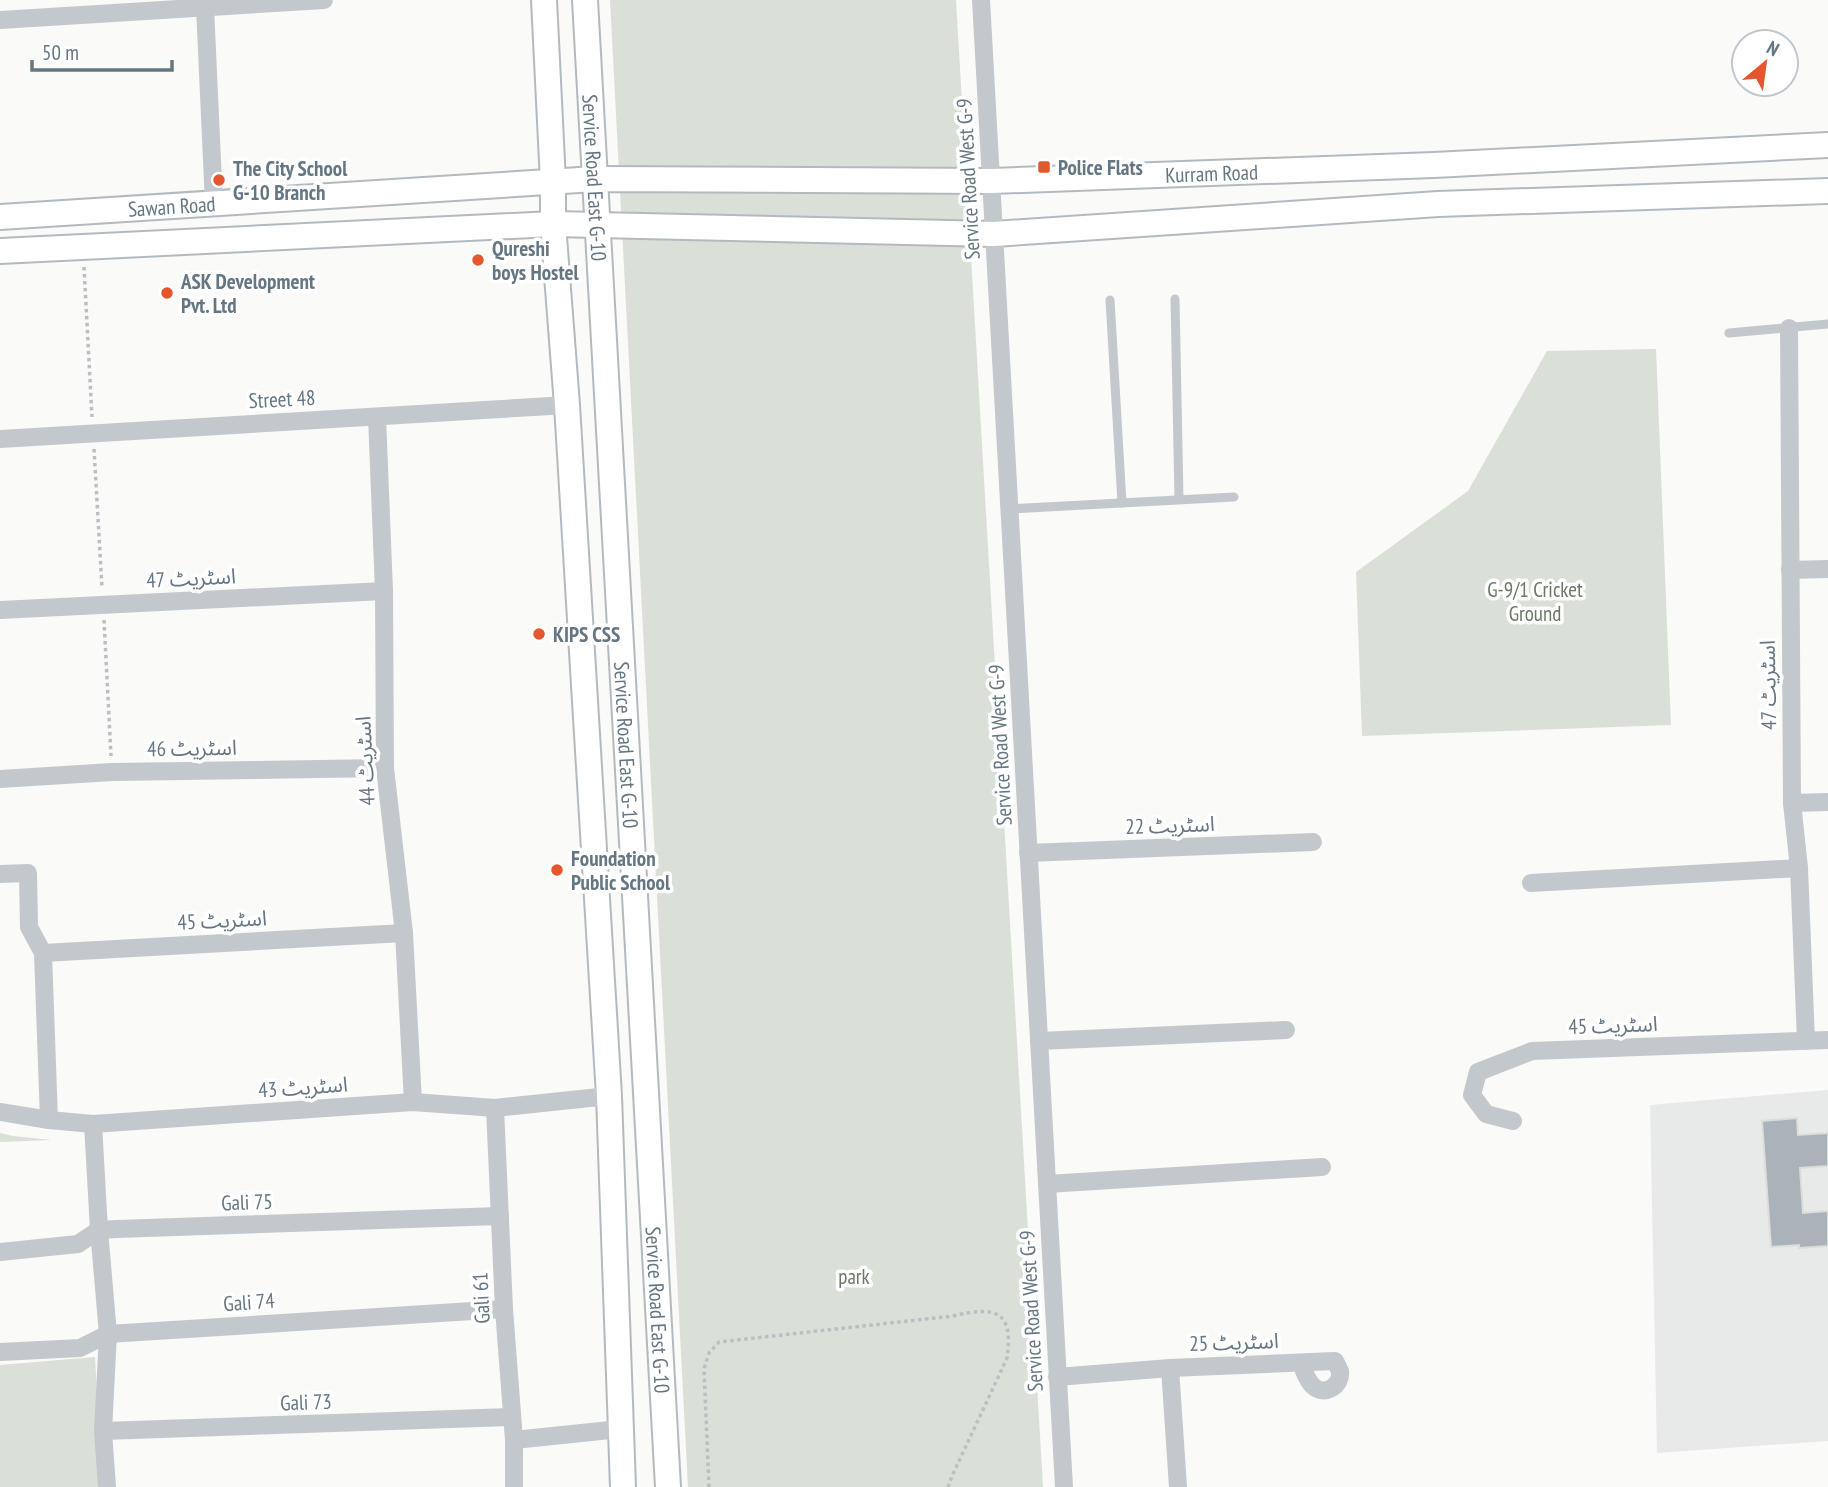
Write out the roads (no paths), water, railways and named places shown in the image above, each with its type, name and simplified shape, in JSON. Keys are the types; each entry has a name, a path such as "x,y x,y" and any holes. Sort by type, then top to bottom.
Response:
{"main road":[{"name":"Service Road East G-10","path":"544,0 553,224 567,405 609,1096 623,1487"},
{"name":"Service Road East G-10","path":"585,0 668,1487"},
{"name":"Kurram Road","path":"553,182 595,179 992,181 1434,165 1828,145"},
{"name":"Sawan Road","path":"0,217 553,182"},
{"path":"994,234 1438,204 1828,191"},
{"name":"Sawan Road","path":"0,251 553,224 994,234"}],"street":[{"path":"0,20 205,7 224,3 324,0"},
{"name":"Service Road West G-9","path":"982,0 1063,1487"},
{"path":"205,7 214,204"},
{"name":"اسٹریٹ 47","path":"1789,328 1792,803 1799,868 1806,1041"},
{"name":"Street 48","path":"0,439 567,405"},
{"name":"اسٹریٹ 44","path":"377,417 384,591 385,768 404,933 413,1102"},
{"path":"1790,570 1828,569"},
{"name":"اسٹریٹ 47","path":"0,610 384,591"},
{"name":"اسٹریٹ 46","path":"0,779 112,772 385,768"},
{"path":"1792,803 1828,802"},
{"name":"اسٹریٹ 22","path":"1028,853 1313,842"},
{"path":"1531,883 1799,868"},
{"path":"0,874 28,873 29,927 43,953 50,1120"},
{"name":"اسٹریٹ 45","path":"43,953 404,933"},
{"path":"1039,1041 1286,1030"},
{"name":"اسٹریٹ 45","path":"1513,1121 1486,1114 1472,1095 1478,1072 1532,1051 1828,1040"},
{"name":"اسٹریٹ 43","path":"0,1112 93,1124 413,1102 495,1108 609,1096"},
{"name":"Gali 61","path":"495,1108 504,1309 514,1440 514,1487"},
{"path":"93,1124 107,1334 103,1431 107,1487"},
{"path":"1047,1184 1322,1167"},
{"name":"Gali 75","path":"0,1252 78,1244 99,1230 500,1216"},
{"name":"Gali 74","path":"0,1352 80,1348 107,1334 504,1309"},
{"name":"اسٹریٹ 25","path":"1058,1377 1170,1368 1335,1360 1339,1371 1337,1385 1321,1391 1313,1386 1304,1371 1305,1364"},
{"path":"1170,1368 1178,1487"},
{"name":"Gali 73","path":"103,1431 511,1418"},
{"path":"514,1440 620,1429"}],"lane":[{"path":"1175,299 1179,499"},
{"path":"1110,300 1122,503"},
{"path":"1729,333 1828,324"},
{"path":"1009,509 1234,498"}],"place":[{"name":"Police Flats","path":"1044,167"},
{"name":"The City School G-10 Branch","path":"219,180"},
{"name":"Qureshi boys Hostel","path":"478,260"},
{"name":"ASK Development Pvt. Ltd","path":"167,293"},
{"name":"KIPS CSS","path":"539,634"},
{"name":"Foundation Public School","path":"557,870"}],"park label":[{"name":"G-9/1 Cricket Ground","path":"1535,601"},
{"name":"park","path":"854,1276"}]}
